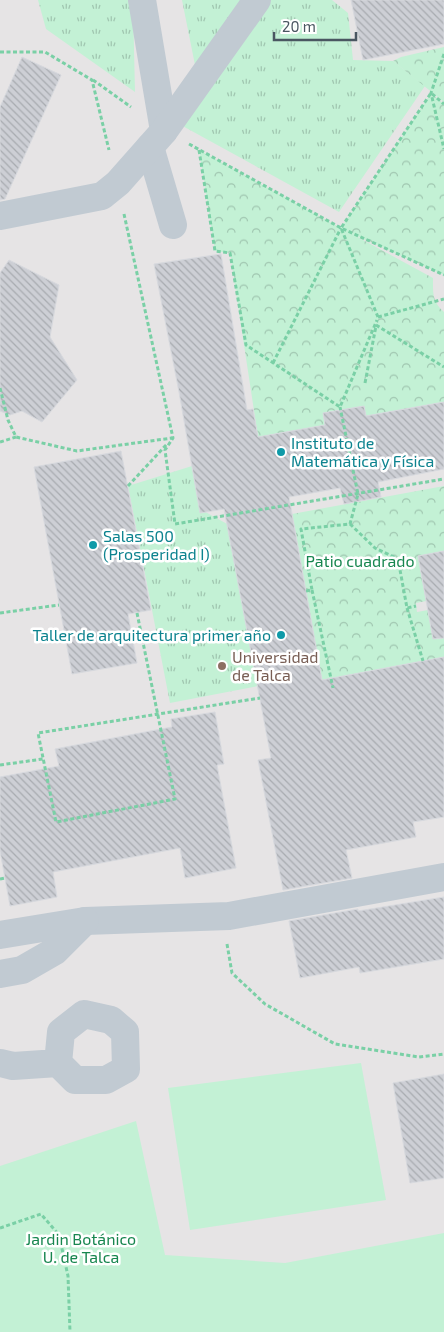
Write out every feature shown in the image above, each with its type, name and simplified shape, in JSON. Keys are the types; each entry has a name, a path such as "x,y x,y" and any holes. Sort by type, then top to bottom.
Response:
{"lane":[{"path":"142,0 157,139 173,225"},
{"path":"0,216 102,196 118,183 157,139 256,0"},
{"path":"0,935 85,921 229,916 444,877"},
{"path":"0,974 22,970 55,951 85,921"},
{"path":"0,1063 13,1066 58,1063"}],"path":[{"path":"0,52 45,52 92,80 157,139 199,150 341,228 444,275"},
{"path":"272,363 341,228 431,93 444,54"},
{"path":"92,80 118,183 173,438 166,450 175,524 444,479"},
{"path":"431,93 444,104"},
{"path":"431,93 444,149"},
{"path":"199,150 215,251 230,253 246,345 340,406"},
{"path":"341,228 377,318 365,383"},
{"path":"377,318 444,299"},
{"path":"350,524 358,494 340,406 377,318"},
{"path":"376,325 444,367"},
{"path":"0,388 8,420 16,437"},
{"path":"0,442 16,437 77,451 173,438"},
{"path":"128,486 173,438"},
{"path":"333,688 301,529 350,524 375,548 398,559 407,608 423,661"},
{"path":"306,591 312,590"},
{"path":"0,613 59,605"},
{"path":"407,608 416,606"},
{"path":"137,613 157,714 175,799 56,822 38,733 157,714 260,698"},
{"path":"0,765 43,759"},
{"path":"0,879 5,878"},
{"path":"229,916 226,942 232,973 265,1004 335,1044 418,1057 444,1054"},
{"path":"0,1228 41,1214 59,1235 68,1276 70,1332"}],"shaded area":[{"name":"Universidad de Talca","path":"0,0 444,0 444,1332 0,1332"}],"green space":[{"path":"38,0 131,0 133,6 135,92 46,29"},
{"path":"182,0 247,0 195,65"},
{"path":"270,0 332,0 348,13 353,60 393,61 425,86 339,212 179,124"},
{"path":"444,47 444,102 393,61 401,57"},
{"path":"431,93 444,104 444,275 352,234 433,278 435,301 444,312 444,402 366,416 364,406 323,413 325,425 258,437 230,253 215,251 199,150 341,228"},
{"path":"192,466 200,509 229,525 258,686 170,703 128,486"},
{"name":"Patio cuadrado","path":"444,486 444,551 418,556 426,601 416,603 417,612 428,610 444,629 444,657 322,680 292,514"},
{"path":"361,1063 386,1200 190,1230 168,1088"},
{"name":"Jardin Botánico U. de Talca","path":"136,1121 165,1255 285,1263 444,1233 444,1332 0,1332 0,1166"}],"building":[{"path":"351,0 444,0 444,44 363,60"},
{"path":"22,57 61,75 5,199 0,200 0,107"},
{"path":"221,254 247,410 253,409 258,437 325,425 323,413 364,406 366,416 444,402 444,469 378,482 381,497 344,504 340,488 289,497 322,680 444,657 444,817 413,822 416,837 346,850 352,878 283,890 258,760 271,758 224,509 200,513 154,264"},
{"path":"9,260 59,285 50,337 77,380 42,422 22,411 10,415 0,411 0,273"},
{"name":"Salas 500 (Prosperidad I)","path":"121,451 151,610 128,614 137,663 72,674 34,467"},
{"path":"444,551 444,638 433,639 418,556"},
{"path":"215,712 224,764 217,765 236,868 185,878 180,848 53,872 57,897 10,906 0,851 0,777 59,766 55,749 172,727 171,719"},
{"path":"444,897 444,959 360,973 359,967 300,978 289,921"},
{"path":"444,1074 444,1178 410,1183 393,1083"}],"place":[{"name":"Instituto de Matemática y Física","path":"281,452"},
{"name":"Salas 500 (Prosperidad I)","path":"93,545"},
{"name":"Taller de arquitectura primer año","path":"281,635"},
{"name":"Universidad de Talca","path":"222,666"}]}
